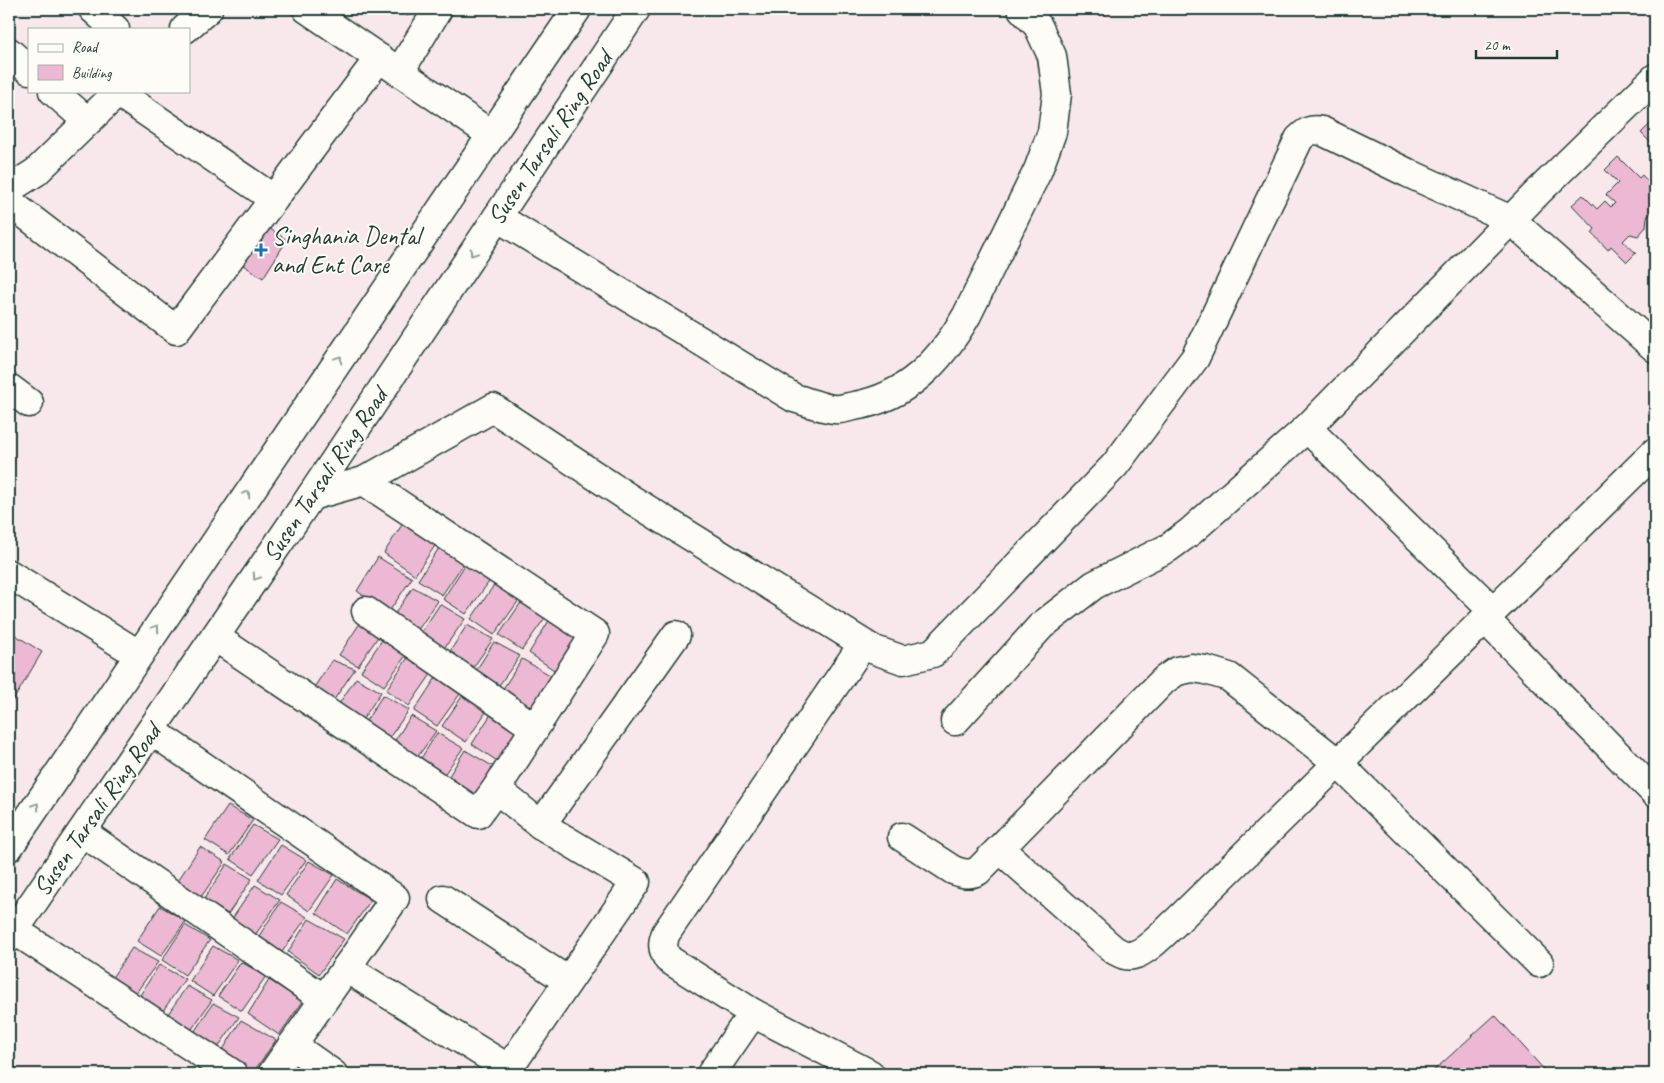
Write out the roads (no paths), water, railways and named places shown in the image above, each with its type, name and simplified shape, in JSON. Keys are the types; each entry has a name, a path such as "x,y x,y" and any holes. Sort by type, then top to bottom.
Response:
{"street":[{"path":"93,9 114,28"},
{"path":"186,28 208,9"},
{"path":"307,9 492,135"},
{"path":"9,202 176,330 274,199 438,9"},
{"name":"Susen Tarsali Ring Road","path":"9,847 138,654 577,9"},
{"name":"Susen Tarsali Ring Road","path":"11,934 152,731 311,496 636,9"},
{"path":"498,217 794,398 835,409 867,404 904,388 935,362 954,337 967,315 1038,170 1052,132 1057,94 1052,56 1038,26 1022,9"},
{"path":"9,52 28,69"},
{"path":"955,721 1041,626 1094,585 1168,548 1190,532 1308,428 1511,220 1655,78"},
{"path":"54,92 87,122"},
{"path":"9,190 36,172 118,92 274,199"},
{"path":"311,496 364,481 492,408 628,498 872,649 903,660 933,653 1115,465 1195,358 1299,138 1313,129 1322,131 1511,220 1655,348"},
{"path":"1308,428 1489,615 1655,793"},
{"path":"1000,849 1114,950 1132,956 1141,952 1177,921 1655,452"},
{"path":"215,637 478,814 595,634 364,481"},
{"path":"9,574 138,654"},
{"path":"366,611 535,728"},
{"path":"541,825 676,635"},
{"path":"863,644 666,933 662,942 663,952 668,959 753,1013 867,1073"},
{"path":"902,837 961,874 970,874 978,871 1164,680 1178,671 1192,668 1206,670 1229,677 1338,763 1539,963"},
{"path":"152,731 395,898 272,1074"},
{"path":"346,968 507,1072 636,882 541,825 496,789"},
{"path":"82,832 324,999"},
{"path":"443,899 568,982"},
{"path":"11,934 233,1074"},
{"path":"711,1074 753,1013"},
{"path":"292,1046 334,1074"}],"place":[{"name":"Singhania Dental and Ent Care","path":"261,250"}]}
